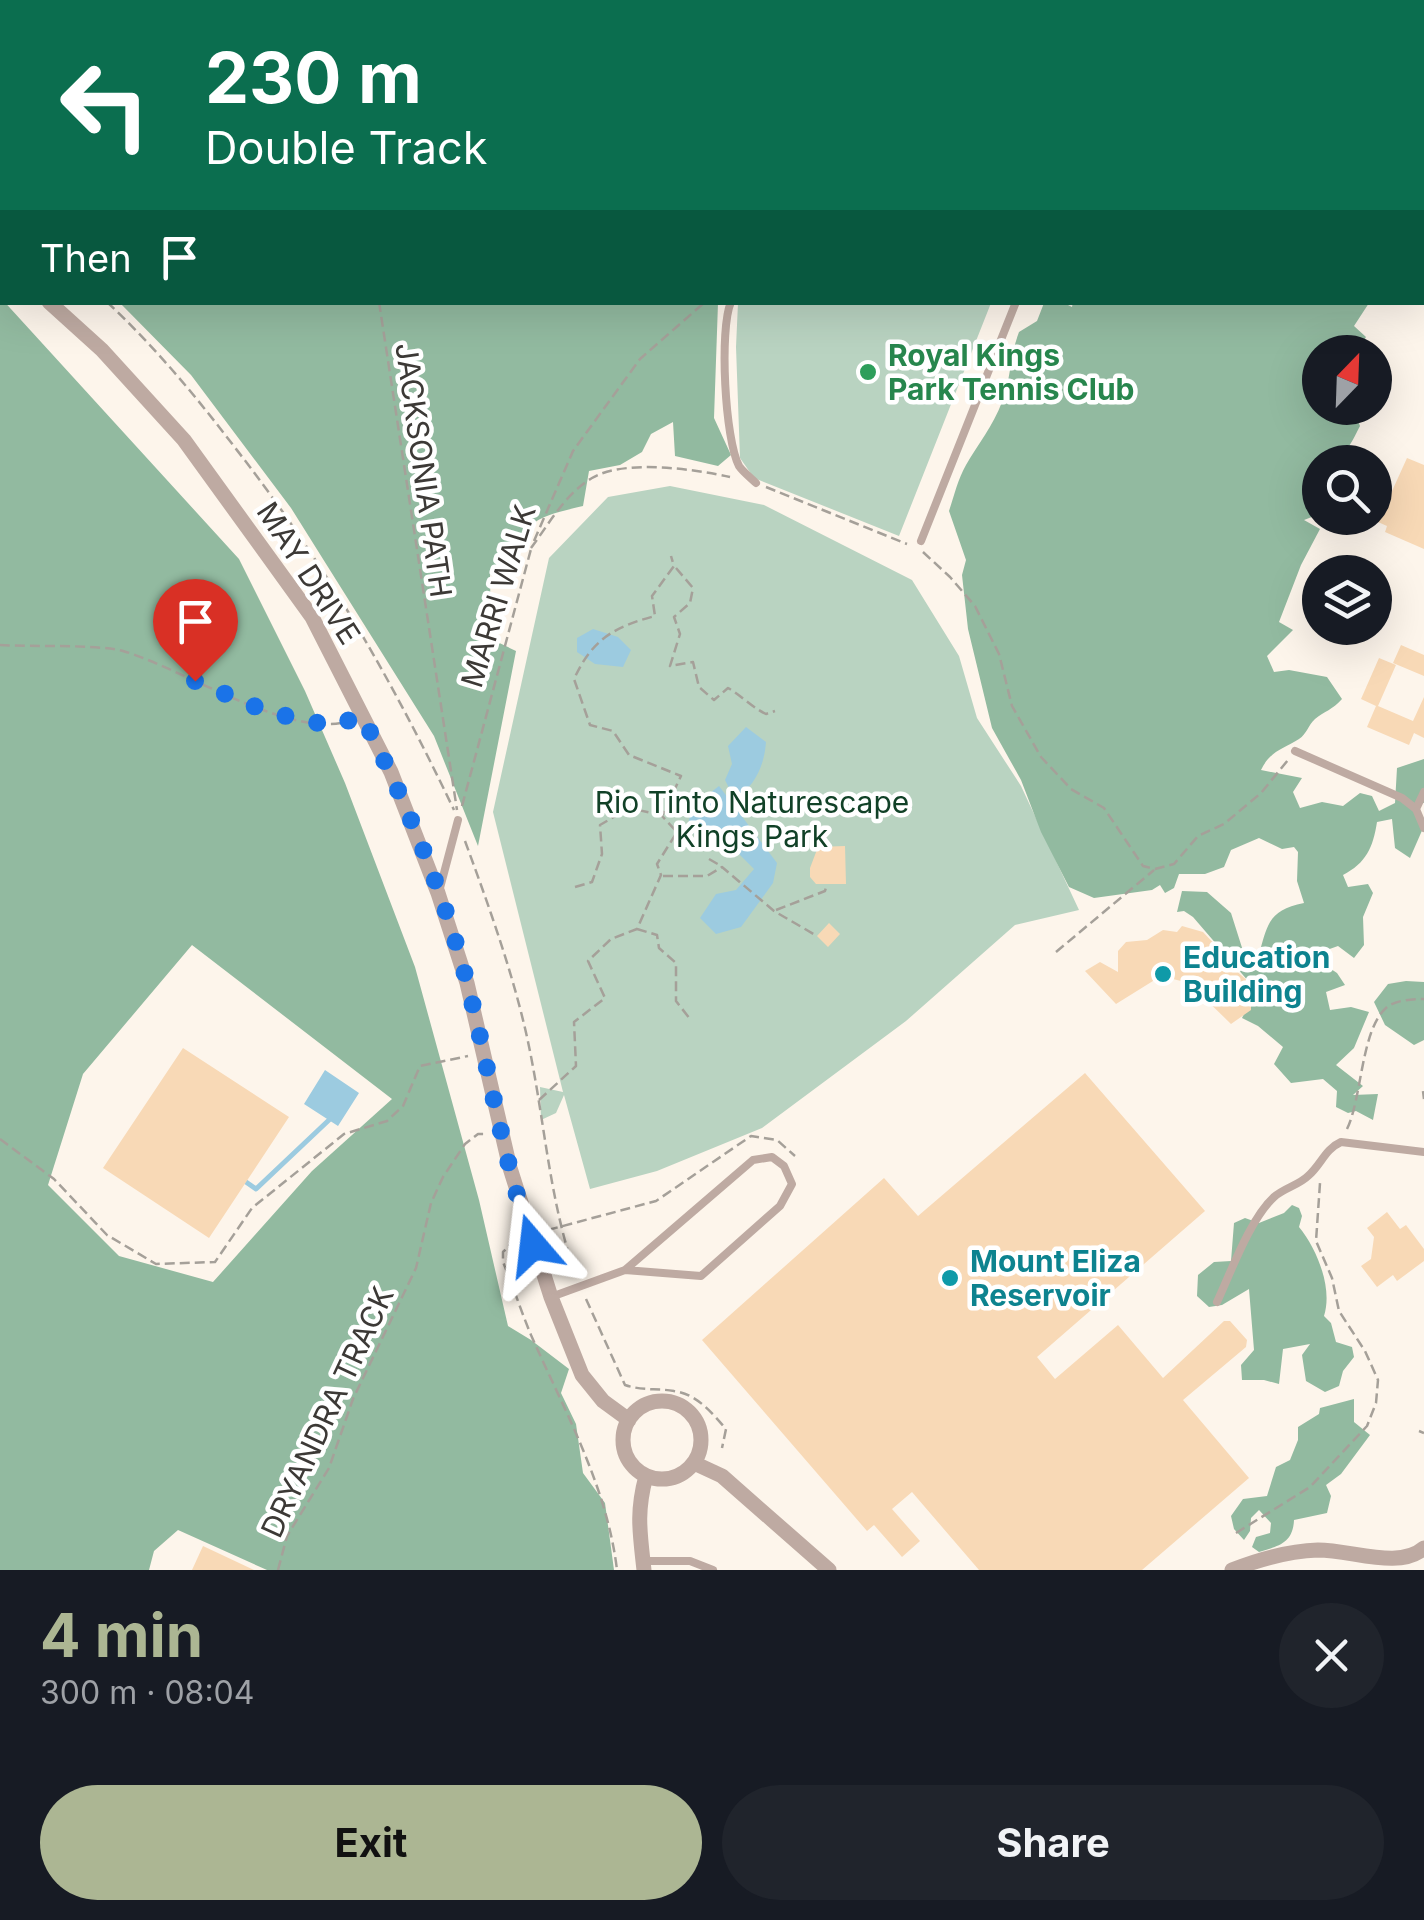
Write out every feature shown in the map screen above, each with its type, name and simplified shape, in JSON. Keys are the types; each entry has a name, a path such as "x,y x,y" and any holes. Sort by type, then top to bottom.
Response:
{"street":[{"name":"MAY DRIVE","path":"53,305 102,350 184,440 312,617 391,772 438,893 468,983 502,1133 551,1297 582,1375 603,1401 629,1420"},
{"path":"651,1403 678,1404 698,1424 700,1451 694,1464 672,1478 646,1476 628,1458 624,1445 629,1420 651,1403"},
{"path":"694,1464 722,1476 829,1570"},
{"path":"644,1566 638,1506 646,1476"},
{"path":"1232,1570 1260,1559 1320,1550 1400,1567 1424,1548"}],"lane":[{"path":"730,305 725,348 732,440 739,466 756,483"},
{"path":"922,541 1015,305"},
{"path":"1295,752 1402,798 1416,810 1424,828"},
{"path":"1416,810 1424,792"},
{"path":"438,893 458,820"},
{"path":"1218,1302 1251,1230 1274,1196 1304,1180 1330,1147 1340,1142 1424,1152"},
{"path":"551,1297 625,1270 753,1160 772,1157 784,1166 792,1184 780,1206 702,1276 625,1270"},
{"path":"644,1566 690,1561 713,1570"}],"path":[{"name":"JACKSONIA PATH","path":"379,305 458,820"},
{"name":"MARRI WALK","path":"458,820 531,548 573,451 640,359 702,305"},
{"path":"531,548 568,498 594,476 629,468 669,468 756,483 919,549 950,576 975,606 998,654 1012,706 1042,757 1071,789 1104,808 1143,866 1155,870"},
{"path":"671,556 674,566 694,588 690,603 674,617 680,634 670,666 693,662 699,687 714,700 728,688 766,714 776,710"},
{"path":"662,816 681,776 629,754 613,731 590,725 574,679 583,659 608,632 655,616 652,596 674,566"},
{"path":"0,646 121,650 268,712 332,726 362,716"},
{"path":"1056,952 1155,870 1174,864 1198,836 1224,824 1261,793 1295,752"},
{"path":"575,887 592,882 602,854 600,825 629,808 662,816 678,832 657,864 661,876 637,928"},
{"path":"674,838 680,842"},
{"path":"709,859 774,910 817,936"},
{"path":"661,876 707,876 722,866"},
{"path":"774,910 825,891 827,884"},
{"path":"538,1101 576,1066 574,1022 605,998 588,961 610,939 637,928 657,935 660,948 676,963 676,1001 690,1019"},
{"path":"1340,1142 1356,1110 1360,1075 1372,1031 1386,1008 1407,999 1424,999"},
{"path":"0,1139 54,1178 108,1235 156,1264 215,1262 252,1208 344,1134 386,1121 404,1106 420,1066 484,1054"},
{"path":"1424,1091 1424,1099"},
{"name":"DRYANDRA TRACK","path":"278,1570 288,1536 330,1468 353,1399 416,1268 431,1203 442,1177 465,1144 478,1134 502,1133"},
{"path":"617,1570 614,1538 588,1460 530,1332 503,1252 508,1244 530,1235 656,1201 751,1136 777,1140 795,1156"},
{"path":"1236,1533 1310,1487 1367,1426 1376,1404 1378,1380 1365,1350 1339,1312 1332,1278 1316,1241 1324,1157"},
{"path":"559,1228 580,1287 626,1385 645,1392 676,1391 705,1404 726,1429 722,1448"}],"green space":[{"path":"0,305 7,305 239,559 305,691 345,783 415,967 479,1200 508,1326 569,1369 561,1393 576,1424 583,1473 605,1503 614,1570 267,1570 178,1530 154,1551 149,1570 0,1570","holes":["192,945 392,1099 312,1171 213,1282 119,1256 48,1185 83,1074"]},
{"path":"122,305 718,305 714,418 731,455 718,466 675,456 673,422 651,434 642,452 620,465 589,471 583,506 550,515 530,526 516,545 502,577 490,575 491,639 516,651 478,846 434,736 291,508 191,375"},
{"name":"Royal Kings Park Tennis Club","path":"738,305 990,305 899,536 754,478 740,458"},
{"path":"1043,305 1368,305 1354,326 1364,335 1302,335 1302,425 1360,426 1350,445 1302,445 1302,535 1317,535 1306,555 1302,555 1279,622 1293,630 1267,656 1274,672 1289,670 1327,677 1342,699 1315,719 1302,737 1273,754 1261,770 1302,778 1293,792 1300,808 1322,802 1343,806 1360,793 1372,796 1379,811 1395,803 1397,768 1424,759 1424,803 1420,802 1415,812 1424,826 1410,858 1395,848 1392,819 1377,822 1367,854 1343,875 1348,887 1368,884 1373,893 1363,917 1364,945 1354,958 1338,946 1324,951 1319,961 1337,973 1345,985 1326,992 1330,1010 1351,1007 1369,1012 1354,1048 1336,1065 1363,1086 1353,1095 1378,1094 1373,1120 1336,1107 1337,1091 1323,1079 1291,1083 1274,1064 1283,1047 1242,1018 1252,998 1249,982 1193,917 1184,911 1177,912 1182,891 1207,892 1231,913 1244,954 1260,951 1273,918 1284,909 1304,903 1297,881 1298,852 1294,847 1282,849 1259,838 1231,850 1224,867 1205,874 1179,874 1174,888 1165,893 1160,885 1152,890 1094,898 1069,887 1041,832 1021,780 992,728 968,629 962,575 966,560 949,511 963,470 1002,402 1019,332 1037,321"},
{"name":"Rio Tinto Naturescape Kings Park","path":"670,486 764,505 912,580 959,656 977,718 1021,786 1079,910 1015,925 906,1021 762,1128 657,1171 590,1189 564,1095 556,1113 541,1120 540,1087 563,1092 493,812 549,558 608,497"},
{"path":"1424,982 1424,1040 1414,1045 1385,1025 1374,1002 1388,984"},
{"path":"1292,1205 1299,1208 1299,1227 1322,1269 1324,1316 1331,1323 1336,1342 1352,1347 1354,1357 1343,1371 1339,1386 1325,1392 1306,1381 1302,1355 1310,1344 1283,1349 1279,1384 1242,1380 1241,1365 1254,1350 1249,1289 1222,1305 1209,1307 1197,1296 1198,1275 1214,1262 1231,1261 1234,1223 1245,1218 1259,1223 1284,1213"},
{"path":"1354,1399 1354,1422 1370,1435 1341,1474 1326,1485 1331,1496 1327,1513 1294,1520 1288,1539 1259,1552 1252,1547 1256,1537 1270,1533 1271,1523 1259,1510 1251,1518 1244,1540 1234,1529 1231,1516 1243,1499 1267,1496 1276,1467 1290,1460 1298,1440 1298,1427 1319,1414 1320,1408"}],"water":[{"path":"593,629 618,637 631,650 623,667 595,664 577,652 577,638"},
{"path":"746,727 766,742 765,751 753,782 735,800 725,780 732,764 728,746"},
{"path":"719,786 777,863 773,883 741,927 716,934 700,918 716,894 736,890 754,869 735,850 708,843 687,829 692,807"},
{"path":"325,1070 359,1093 338,1126 304,1104"}],"building":[{"path":"1407,458 1424,465 1424,549 1392,535 1392,491"},
{"path":"1401,645 1424,655 1424,676 1393,663"},
{"path":"1379,658 1396,665 1378,706 1413,721 1424,697 1424,738 1414,733 1409,745 1367,727 1376,706 1361,699"},
{"path":"845,846 846,884 816,884 810,877 810,868 818,847"},
{"path":"829,923 840,934 828,947 817,936"},
{"name":"Education Building","path":"1182,926 1203,932 1221,951 1221,957 1251,984 1251,1010 1231,1024 1189,983 1161,976 1116,1004 1085,971 1100,962 1118,972 1118,951 1126,942 1147,940 1163,930 1177,932"},
{"path":"183,1048 289,1117 209,1238 103,1168"},
{"name":"Mount Eliza Reservoir","path":"1085,1073 1205,1211 1037,1357 1055,1379 1118,1325 1163,1378 1224,1321 1230,1321 1247,1340 1246,1347 1183,1400 1249,1478 1142,1570 979,1570 912,1492 892,1509 920,1541 902,1557 874,1525 867,1531 702,1340 884,1178 918,1216"},
{"path":"1387,1212 1400,1229 1406,1225 1424,1249 1424,1261 1397,1281 1393,1275 1377,1287 1361,1266 1371,1259 1374,1237 1367,1228"},
{"path":"203,1546 254,1570 192,1570"}],"waterway":[{"path":"246,1182 256,1189 329,1120"}],"place":[{"name":"Royal Kings Park Tennis Club","path":"868,372"},
{"name":"Education Building","path":"1163,974"},
{"name":"Mount Eliza Reservoir","path":"950,1278"}],"route":[{"path":"195,681 268,712 332,726 362,716 403,802 468,983 510,1168 533,1245"}]}
